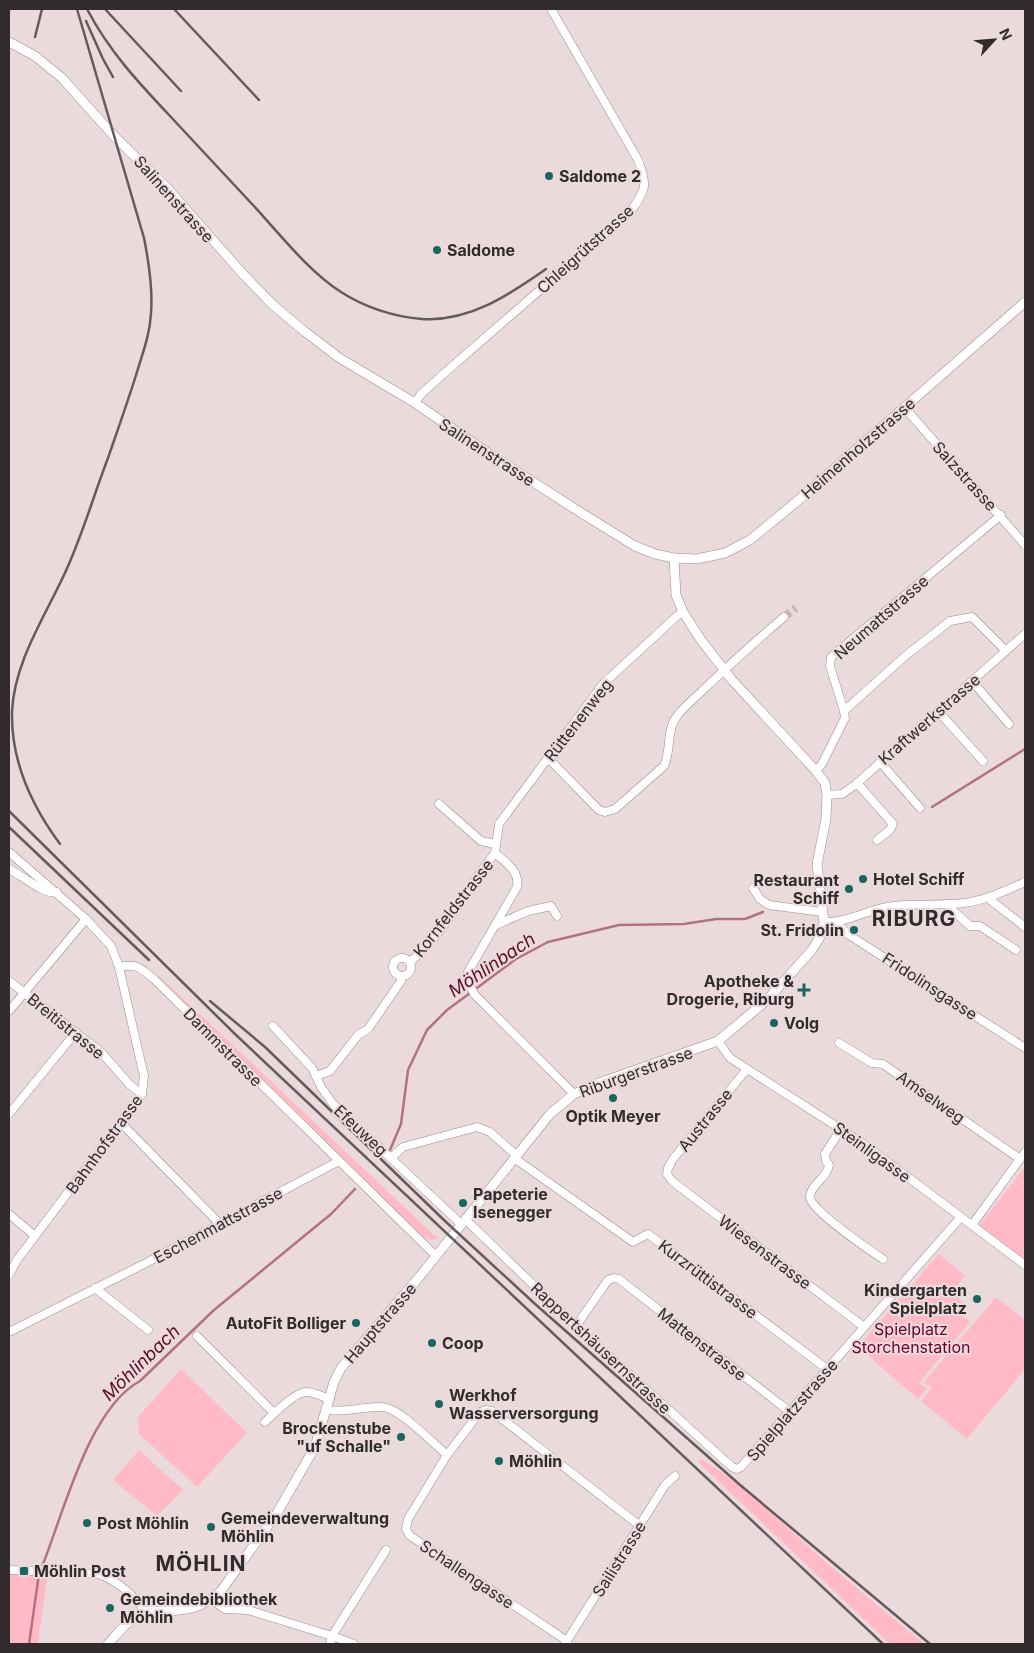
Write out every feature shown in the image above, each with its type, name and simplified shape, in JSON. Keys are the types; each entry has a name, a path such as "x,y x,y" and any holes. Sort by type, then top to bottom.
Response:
{"street":[{"name":"Chleigrütstrasse","path":"415,403 421,394 449,369 631,211 643,194 645,178 638,160 551,9"},
{"name":"Salinenstrasse","path":"9,42 35,56 62,78 113,134 167,188 242,273 273,305 304,331 338,357 415,403 491,455 635,546 655,554 674,558"},
{"name":"Heimenholzstrasse","path":"674,558 697,559 725,552 750,540 1025,302"},
{"name":"Salzstrasse","path":"904,407 1025,545"},
{"name":"Neumattstrasse","path":"844,711 830,666 831,657 1000,516"},
{"path":"674,558 676,595 683,612 701,640 724,670 816,771 825,784 827,795 826,818 817,864 824,922 836,923 862,913 894,906 946,904 988,898 1025,882"},
{"name":"Rüttenenweg","path":"495,853 499,824 603,684 683,612"},
{"path":"548,758 599,810 605,812 615,809 664,766 668,757 671,728 674,720 724,670 784,617"},
{"path":"816,771 822,764 843,724 845,718 844,711 904,657 950,621 972,617 1006,650"},
{"name":"Kraftwerkstrasse","path":"827,795 842,794 857,783 1025,634"},
{"path":"972,681 1009,724"},
{"path":"938,711 983,761"},
{"path":"880,762 920,808"},
{"path":"857,783 893,824 890,830 877,840"},
{"path":"439,804 481,841 496,844"},
{"path":"9,852 86,918 111,946 120,967"},
{"path":"495,853 514,870 518,882 517,887 468,972 467,981 473,992 574,1094"},
{"name":"Kornfeldstrasse","path":"410,962 443,925 495,853"},
{"path":"9,869 45,891 57,892"},
{"path":"753,888 760,899 769,905 822,912"},
{"path":"988,898 1025,927"},
{"path":"946,904 970,926 980,926 1016,950"},
{"path":"496,925 528,911 551,906 558,916"},
{"path":"9,1011 86,918"},
{"name":"Riburgerstrasse","path":"436,1256 550,1114 574,1094 596,1084 718,1041 767,1000 794,971 816,943 823,930 824,922"},
{"name":"Fridolinsgasse","path":"836,923 848,935 902,967 1025,1048"},
{"name":"Kornfeldstrasse","path":"400,958 410,962 411,968 409,973 402,976 395,972 393,966 395,961 400,958"},
{"name":"Dammstrasse","path":"120,967 137,966 154,979 436,1256"},
{"name":"Bahnhofstrasse","path":"9,1275 17,1260 142,1094 143,1070 120,967"},
{"name":"Kornfeldstrasse","path":"316,1076 330,1071 358,1035 368,1029 401,981 402,976"},
{"name":"Breitistrasse","path":"9,981 101,1052 130,1085 142,1094"},
{"name":"Efeuweg","path":"273,1026 312,1068 332,1104 463,1222"},
{"path":"9,1114 76,1032"},
{"name":"Steinligasse","path":"718,1041 730,1058 841,1129 1025,1265"},
{"name":"Amselweg","path":"839,1043 872,1063 883,1064 1023,1156"},
{"name":"Austrasse","path":"667,1174 673,1159 747,1069"},
{"path":"121,1123 220,1224"},
{"path":"391,1158 404,1147 476,1127 490,1132 515,1157"},
{"path":"841,1129 825,1154 829,1170 812,1192 811,1202 814,1207 830,1220 883,1259"},
{"path":"972,1225 1023,1156"},
{"name":"Kurzrüttistrasse","path":"515,1157 634,1242 648,1234 827,1369"},
{"name":"Eschenmattstrasse","path":"9,1332 340,1161"},
{"name":"Wiesenstrasse","path":"667,1174 672,1180 864,1327"},
{"path":"9,1214 35,1236"},
{"name":"Spielplatzstrasse","path":"741,1467 961,1217"},
{"name":"Rappertshäusernstrasse","path":"463,1222 732,1467 737,1469 741,1467"},
{"name":"Hauptstrasse","path":"144,1612 197,1608 211,1600 221,1591 277,1513 315,1447 334,1382 348,1359 436,1256"},
{"name":"Mattenstrasse","path":"576,1326 608,1280 619,1279 790,1412"},
{"path":"95,1288 148,1330"},
{"path":"197,1336 274,1413"},
{"path":"264,1422 288,1401 302,1392 330,1399"},
{"path":"327,1410 348,1411 384,1406 403,1416 447,1455 480,1412 492,1411 640,1526"},
{"name":"Schallengasse","path":"447,1455 408,1519 406,1529 409,1536 566,1643"},
{"name":"Sailistrasse","path":"566,1643 666,1485 675,1476"},
{"path":"330,1644 332,1636 386,1550"},
{"path":"9,1570 99,1574 109,1578 135,1599 144,1612 135,1617 108,1644"},
{"path":"211,1600 225,1609 248,1610 354,1644"}],"green space":[{"path":"151,968 439,1238 426,1239 408,1224 203,1022"},
{"path":"1025,1167 1025,1270 974,1232"},
{"name":"Spielplatz Storchenstation","path":"939,1254 965,1276 952,1292 963,1302 957,1310 970,1322 919,1383 927,1389 918,1399 858,1347"},
{"path":"996,1297 1025,1320 1025,1369 967,1439 921,1401 932,1388 924,1382"},
{"path":"181,1369 247,1433 197,1487 139,1434 138,1417"},
{"path":"139,1450 183,1490 157,1516 113,1480"},
{"path":"701,1459 736,1481 828,1564 924,1644 890,1644 698,1462"},
{"path":"9,1571 47,1578 38,1644 9,1644"}],"waterway":[{"name":"Möhlinbach","path":"932,807 1025,749"},
{"name":"Möhlinbach","path":"390,1150 401,1124 408,1070 427,1030 447,1010 516,959 548,942 619,925 684,924 716,919 745,919 763,912"},
{"name":"Möhlinbach","path":"41,1569 79,1466 106,1415 122,1395 140,1381 214,1310 331,1214 355,1189"},
{"name":"Möhlinbach","path":"29,1644 39,1574"}],"tunnel":[{"path":"784,617 796,608"}],"railway":[{"path":"35,37 42,9"},
{"path":"60,844 40,814 19,765 13,730 14,694 24,658 70,561 108,458 146,343 151,304 150,276 144,238 77,9"},
{"path":"87,9 114,52 146,90 306,263 341,292 369,307 390,314 411,318 439,319 456,316 488,305 546,269"},
{"path":"105,9 181,91"},
{"path":"174,9 259,100"},
{"path":"86,21 113,77"},
{"path":"9,811 236,1035 883,1644"},
{"path":"9,827 149,960"},
{"path":"210,1001 265,1047 446,1222 534,1303 739,1484 930,1644"}],"place":[{"name":"Saldome 2","path":"549,176"},
{"name":"Saldome","path":"437,250"},
{"name":"Hotel Schiff","path":"863,879"},
{"name":"Restaurant Schiff","path":"849,889"},
{"name":"St. Fridolin","path":"854,930"},
{"name":"Apotheke & Drogerie, Riburg","path":"804,990"},
{"name":"Volg","path":"774,1023"},
{"name":"Optik Meyer","path":"613,1098"},
{"name":"Papeterie Isenegger","path":"463,1203"},
{"name":"Kindergarten Spielplatz","path":"977,1299"},
{"name":"AutoFit Bolliger","path":"356,1323"},
{"name":"Coop","path":"432,1343"},
{"name":"Werkhof Wasserversorgung","path":"439,1404"},
{"name":"Brockenstube \"uf Schalle\"","path":"401,1437"},
{"name":"Möhlin","path":"499,1461"},
{"name":"Post Möhlin","path":"87,1523"},
{"name":"Gemeindeverwaltung Möhlin","path":"211,1527"},
{"name":"Möhlin Post","path":"24,1571"},
{"name":"Gemeindebibliothek Möhlin","path":"110,1608"}],"district":[{"name":"RIBURG","path":"914,919"},
{"name":"MÖHLIN","path":"201,1564"}]}
